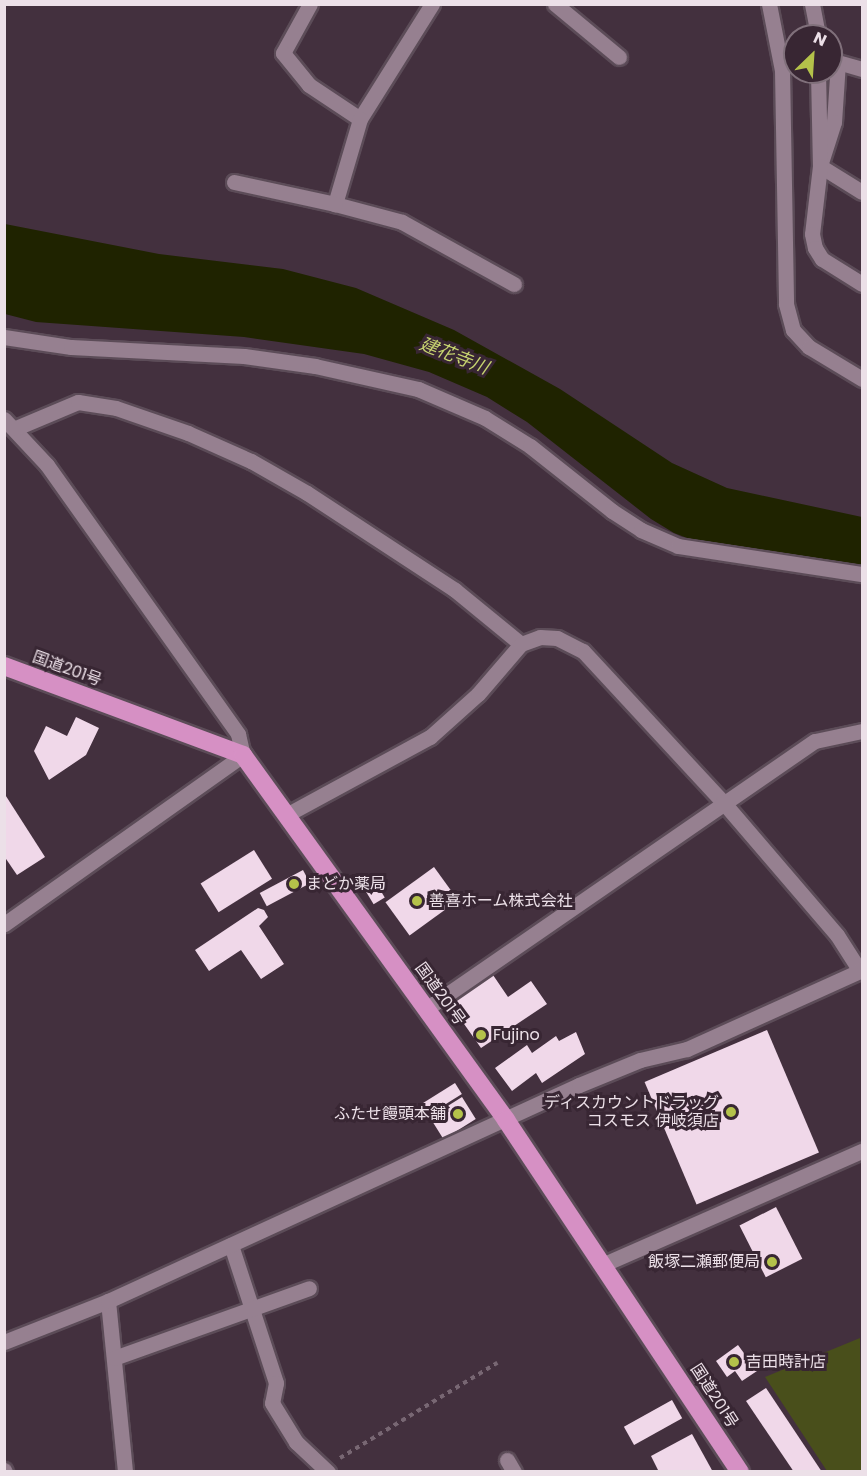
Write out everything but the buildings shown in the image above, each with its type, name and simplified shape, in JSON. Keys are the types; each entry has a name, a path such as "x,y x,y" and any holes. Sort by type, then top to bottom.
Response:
{"highway":[{"name":"国道201号","path":"4,666 243,755 288,814 506,1120 604,1264 740,1472"}],"street":[{"path":"310,4 283,53 309,85 360,118"},
{"path":"335,204 360,118 432,4"},
{"path":"555,4 619,57"},
{"path":"769,4 782,70 786,304 794,330 809,347 862,379"},
{"path":"812,4 816,24"},
{"path":"820,166 834,122 838,62 862,69"},
{"path":"818,84 820,166 812,234 815,248 822,259 862,284"},
{"path":"820,166 862,192"},
{"path":"234,182 335,204 402,222 514,284"},
{"path":"4,337 71,347 244,356 315,366 418,389 512,435 612,511 641,530 678,546 862,574"},
{"path":"4,924 243,755 238,734 47,465 10,424 78,402 116,408 188,433 251,461 307,493 455,591 521,644"},
{"path":"4,1342 108,1300 640,1060 687,1049 861,971 837,935 723,802 583,651 557,638 540,637 521,644 478,694 430,736 288,814"},
{"path":"426,1008 815,741 862,731"},
{"path":"604,1264 862,1151"},
{"path":"231,1245 249,1307 276,1383 272,1403 296,1443 326,1470"},
{"path":"114,1358 249,1307 309,1288"},
{"path":"108,1300 125,1472"}],"path":[{"path":"326,1470 497,1363"}],"shaded area":[{"path":"860,1338 862,1471 827,1471 765,1377"}],"water":[{"name":"建花寺川","path":"5,224 159,254 283,269 356,288 454,330 560,389 672,463 727,488 862,517 862,565 700,543 674,533 651,519 527,422 487,397 429,372 364,354 244,337 36,322 5,314"}],"place":[{"name":"まどか薬局","path":"294,884"},
{"name":"善喜ホーム株式会社","path":"417,901"},
{"name":"Fujino","path":"481,1035"},
{"name":"ディスカウントドラッグ コスモス 伊岐須店","path":"731,1112"},
{"name":"ふたせ饅頭本舗","path":"458,1114"},
{"name":"飯塚二瀬郵便局","path":"772,1262"},
{"name":"吉田時計店","path":"734,1362"}]}
